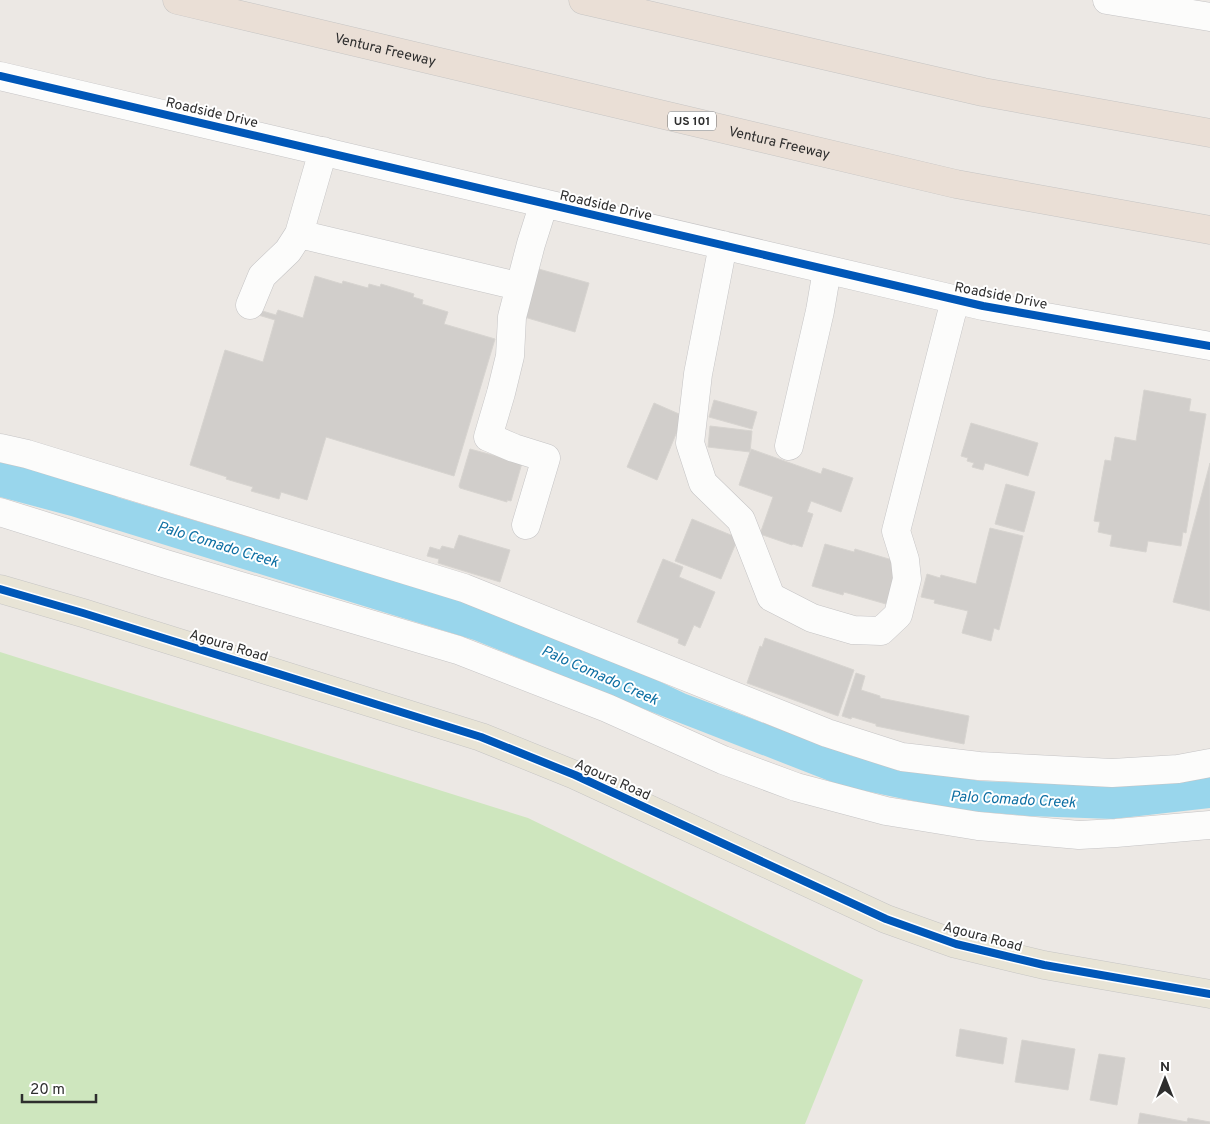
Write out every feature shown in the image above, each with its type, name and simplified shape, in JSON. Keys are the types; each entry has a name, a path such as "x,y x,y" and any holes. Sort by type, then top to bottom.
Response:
{"highway":[{"name":"Ventura Freeway","path":"177,0 956,184 1210,230"},
{"path":"583,0 982,92 1210,133"}],"main road":[{"name":"Agoura Road","path":"0,589 83,612 481,738 576,775 886,919 956,944 1044,965 1210,994"}],"street":[{"path":"1107,0 1210,17"},
{"name":"Roadside Drive","path":"0,76 955,300 1210,346"},
{"path":"250,305 262,276 288,251 299,234 322,151"},
{"path":"526,525 546,458 488,436 502,393 510,356 512,317 544,203"},
{"path":"299,234 505,283"},
{"path":"723,245 698,374 690,444 704,483 742,520 771,597 812,618 852,630 881,631 898,615 907,579 905,560 896,531 955,300"},
{"path":"789,446 820,311 827,270"},
{"path":"0,448 28,454 464,588 827,733 902,757 980,766 1112,773 1178,769 1210,763"},
{"path":"0,512 458,650 607,708 723,760 796,787 886,811 978,826 1079,835 1210,825"}],"green space":[{"path":"0,652 528,818 863,980 805,1124 0,1124"}],"water":[{"name":"Palo Comado Creek","path":"0,460 113,492 117,497 482,607 646,675 686,694 852,756 980,781 1109,786 1210,777 1210,808 1113,819 1029,816 956,810 842,786 474,640 71,516 0,497"}],"building":[{"path":"535,268 589,283 575,332 521,316"},
{"path":"315,276 342,284 343,281 368,288 369,284 380,287 381,284 414,294 413,297 423,300 422,304 448,312 444,324 495,339 454,476 326,437 307,500 281,492 279,499 251,491 253,487 190,465 225,350 263,362 275,320 238,309 239,304 276,315 278,310 303,318"},
{"path":"1144,390 1191,399 1189,411 1206,414 1186,533 1183,532 1181,546 1148,541 1146,552 1110,546 1112,535 1098,532 1100,522 1094,521 1105,460 1111,461 1115,437 1136,441"},
{"path":"714,400 757,412 752,429 709,417"},
{"path":"654,403 683,417 657,480 627,467"},
{"path":"971,423 1038,443 1028,476 985,463 983,470 972,467 974,463 967,461 968,458 961,456"},
{"path":"710,426 752,431 750,452 708,447"},
{"path":"470,449 522,463 511,501 507,500 507,502 460,488"},
{"path":"751,449 821,474 823,468 853,478 841,512 811,501 807,512 813,514 802,547 760,534 773,497 739,485"},
{"path":"1210,463 1210,611 1173,602"},
{"path":"1006,484 1035,492 1024,532 995,524"},
{"path":"692,519 738,538 721,579 675,561"},
{"path":"990,528 1023,536 999,630 994,628 991,641 962,633 968,611 934,603 935,600 921,597 927,574 940,578 941,575 976,584"},
{"path":"459,535 510,550 500,582 438,563 439,559 427,556 430,547 440,550 442,546 454,549"},
{"path":"825,544 854,552 855,549 899,562 886,604 844,592 843,595 812,586"},
{"path":"663,559 683,567 679,577 715,592 700,628 694,625 685,646 678,643 679,639 637,622"},
{"path":"765,638 854,670 838,716 747,683 760,646 762,647"},
{"path":"856,673 865,676 861,690 880,696 880,698 969,716 964,744 876,726 876,724 842,716"},
{"path":"960,1029 1007,1038 1003,1064 956,1056"},
{"path":"1022,1040 1075,1049 1068,1090 1015,1082"},
{"path":"1099,1054 1125,1058 1117,1105 1090,1100"},
{"path":"1140,1113 1187,1122 1188,1118 1210,1122 1210,1124 1138,1124"}],"cycle path":[{"path":"0,76 983,306 1210,346"},
{"path":"0,589 481,737 575,775 886,919 956,944 1044,965 1210,994"}]}
